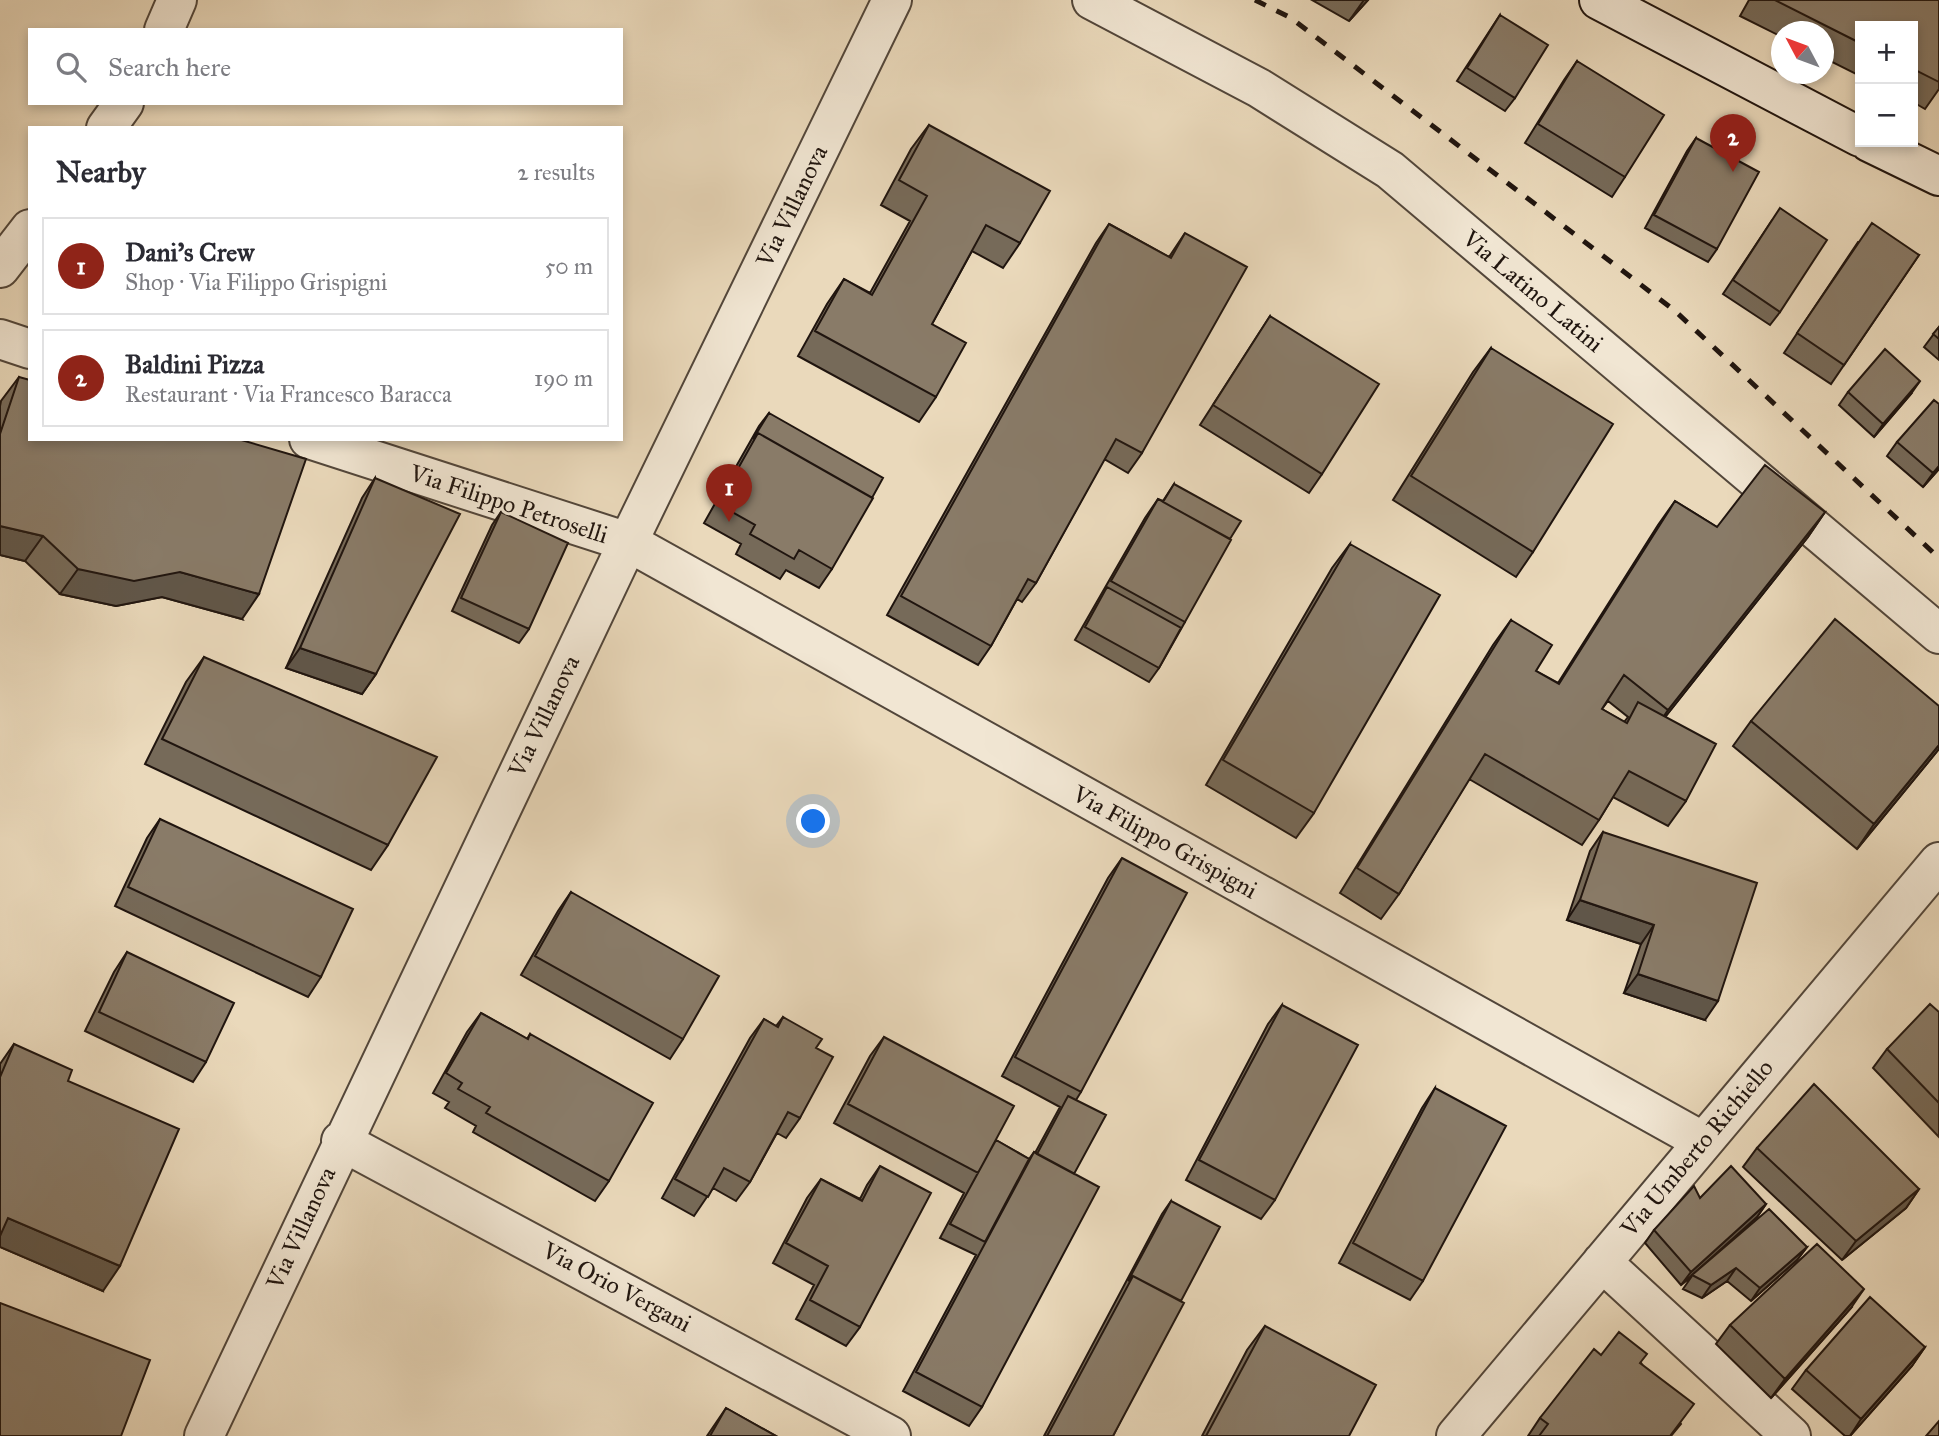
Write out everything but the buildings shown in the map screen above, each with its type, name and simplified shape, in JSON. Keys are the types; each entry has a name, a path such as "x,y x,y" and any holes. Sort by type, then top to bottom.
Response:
{"street":[{"path":"164,28 177,0"},
{"name":"Via Villanova","path":"204,1436 341,1141 892,0"},
{"name":"Via Latino Latini","path":"1091,0 1259,88 1390,170 1939,634"},
{"path":"1599,0 1855,135"},
{"path":"107,126 123,105"},
{"path":"1879,147 1939,176"},
{"path":"0,268 28,232"},
{"path":"0,339 28,348"},
{"name":"Via Filippo Petroselli","path":"315,441 628,542"},
{"name":"Via Filippo Grispigni","path":"628,542 1702,1141"},
{"name":"Via Umberto Richiello","path":"1455,1436 1939,862"},
{"name":"Via Orio Vergani","path":"341,1141 891,1436"},
{"path":"1602,1262 1791,1436"}],"railway":[{"path":"1255,0 1291,18 1674,310 1939,558"}],"place":[{"name":"Baldini Pizza","path":"1733,172"},
{"name":"Dani's Crew","path":"729,522"}]}
